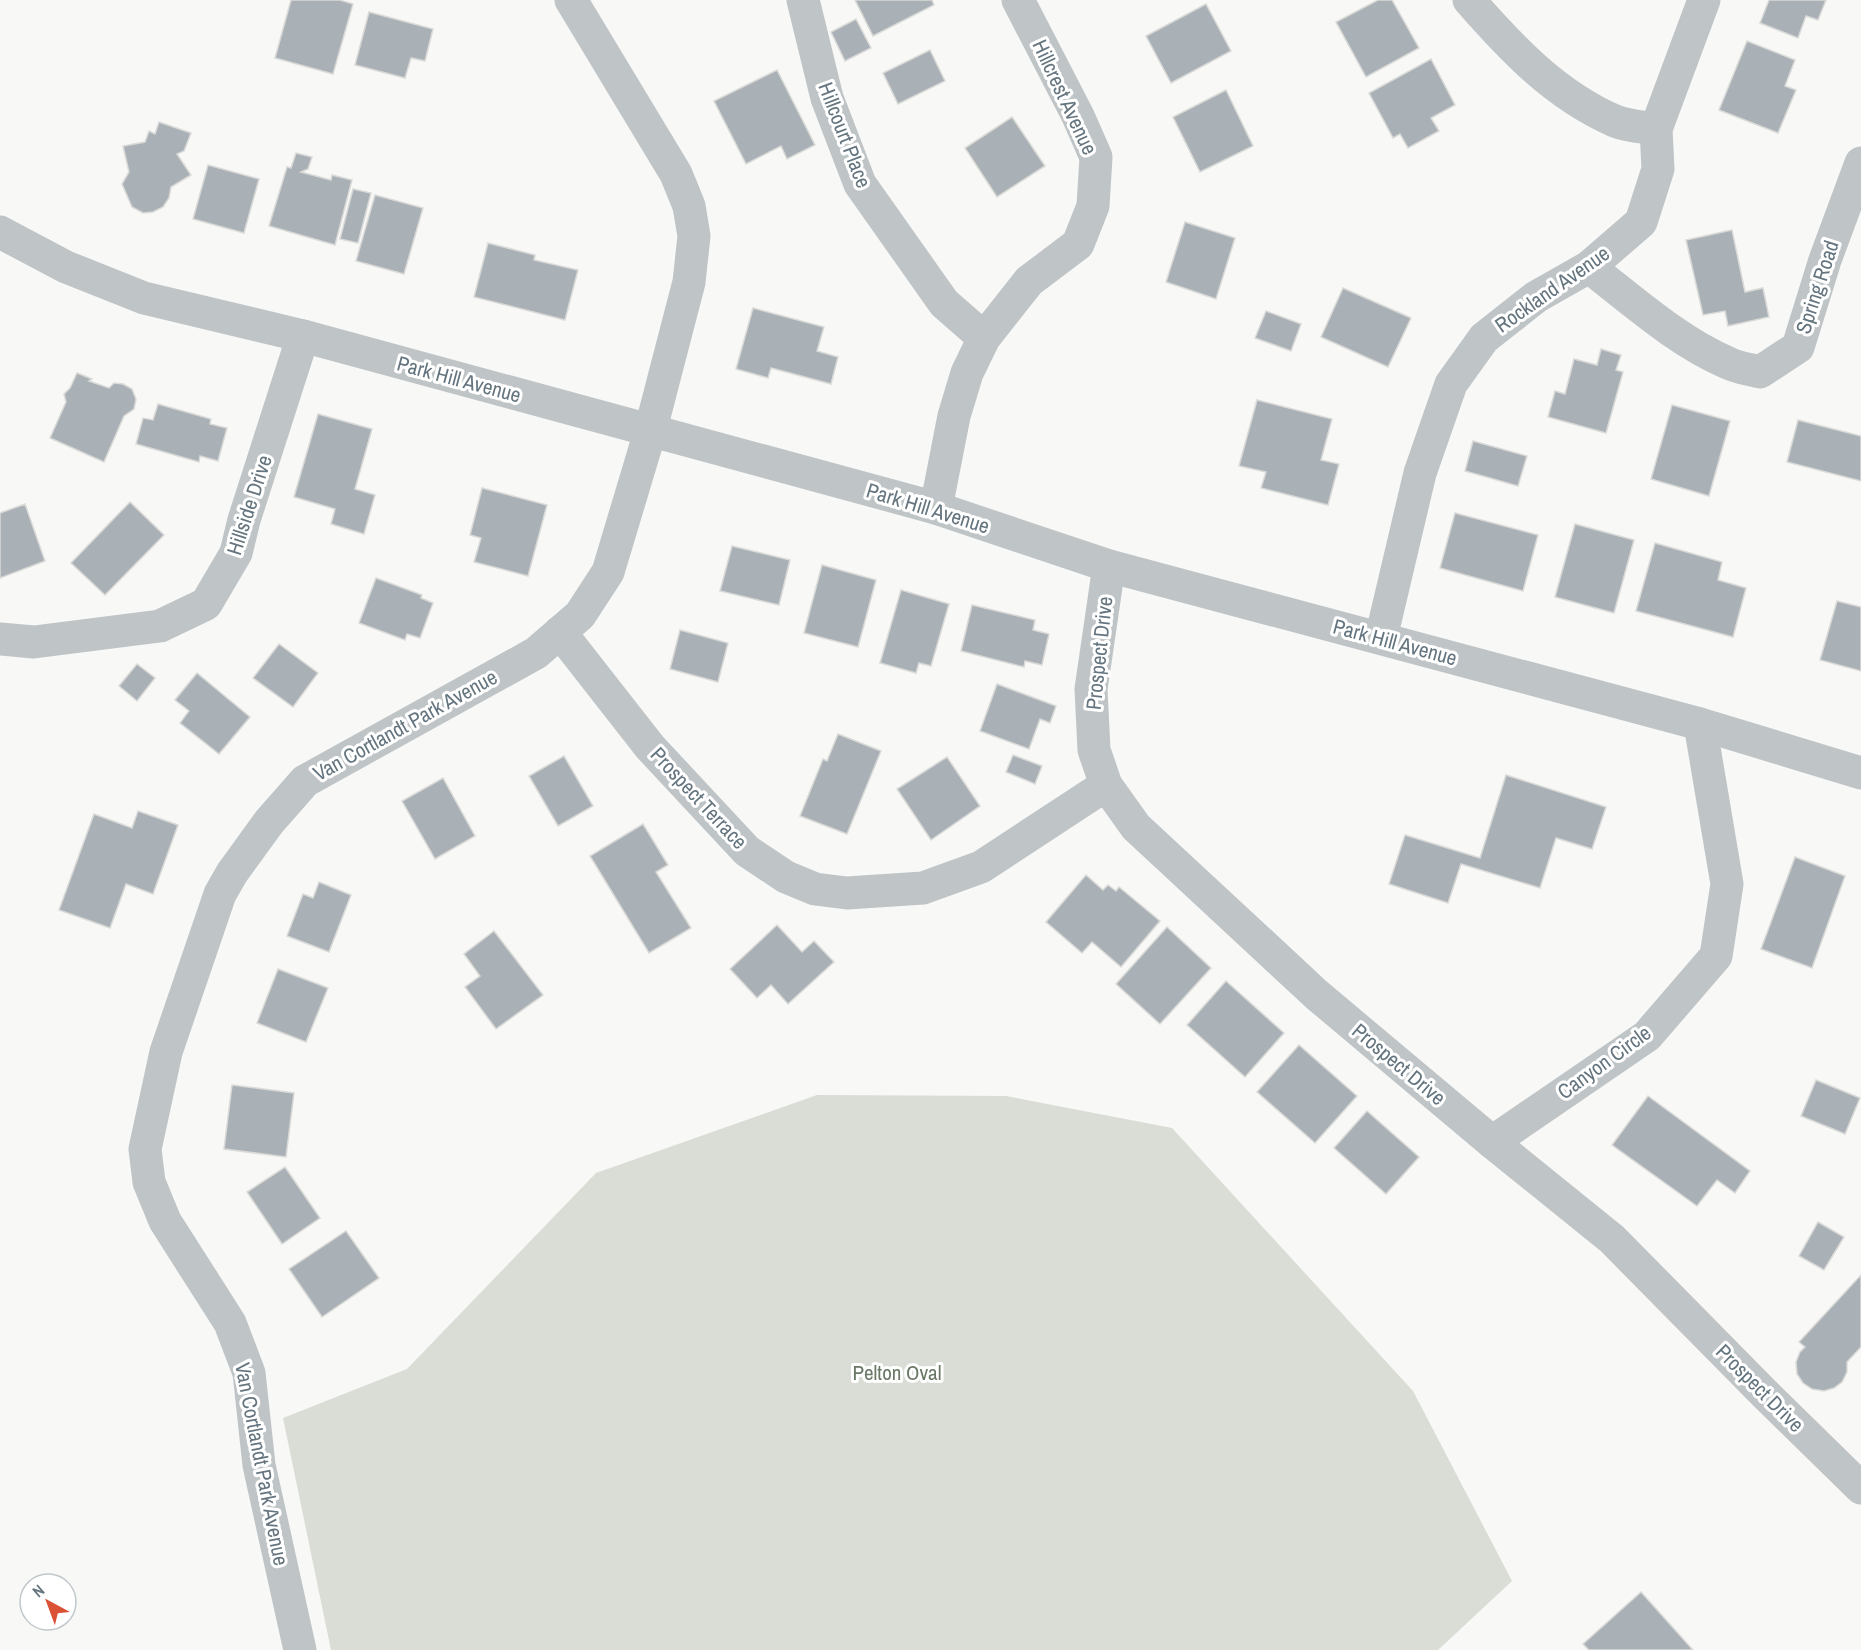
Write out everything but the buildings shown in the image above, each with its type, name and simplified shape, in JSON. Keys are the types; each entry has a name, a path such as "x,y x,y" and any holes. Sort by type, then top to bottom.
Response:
{"street":[{"name":"Hillcourt Place","path":"803,0 827,98 860,184 944,303 984,338"},
{"name":"Hillcrest Avenue","path":"936,508 954,416 967,373 984,338 1029,281 1078,244 1093,206 1096,157 1078,116 1018,0"},
{"path":"1470,0 1507,43 1546,79 1580,103 1617,122 1656,129 1704,0"},
{"name":"Van Cortlandt Park Avenue","path":"300,1650 259,1465 249,1373 230,1323 165,1221 149,1182 145,1149 166,1052 220,894 232,873 269,822 304,781 536,653 580,615 608,572 650,432 689,282 694,236 689,206 676,174 566,2"},
{"name":"Rockland Avenue","path":"1381,638 1420,473 1451,384 1484,338 1536,297 1589,267 1641,222 1658,169 1656,129"},
{"name":"Spring Road","path":"1589,267 1650,315 1699,349 1730,364 1760,372 1798,347 1824,260 1861,163"},
{"name":"Park Hill Avenue","path":"0,232 66,267 144,298 303,336 936,508 1109,566 1700,724 1861,772"},
{"name":"Hillside Drive","path":"0,639 34,642 160,626 206,604 236,554 244,520 303,336"},
{"name":"Prospect Drive","path":"1109,566 1091,689 1094,750 1106,785 1137,826 1317,995 1612,1239 1765,1395 1861,1488"},
{"name":"Prospect Terrace","path":"560,632 650,747 747,851 786,877 815,889 847,893 923,888 981,867 1106,785"},
{"name":"Canyon Circle","path":"1492,1142 1647,1036 1716,956 1727,884 1700,724"}],"green space":[{"name":"Pelton Oval","path":"817,1095 1006,1096 1172,1128 1413,1391 1512,1581 1438,1650 331,1650 283,1418 407,1369 596,1173"}]}
